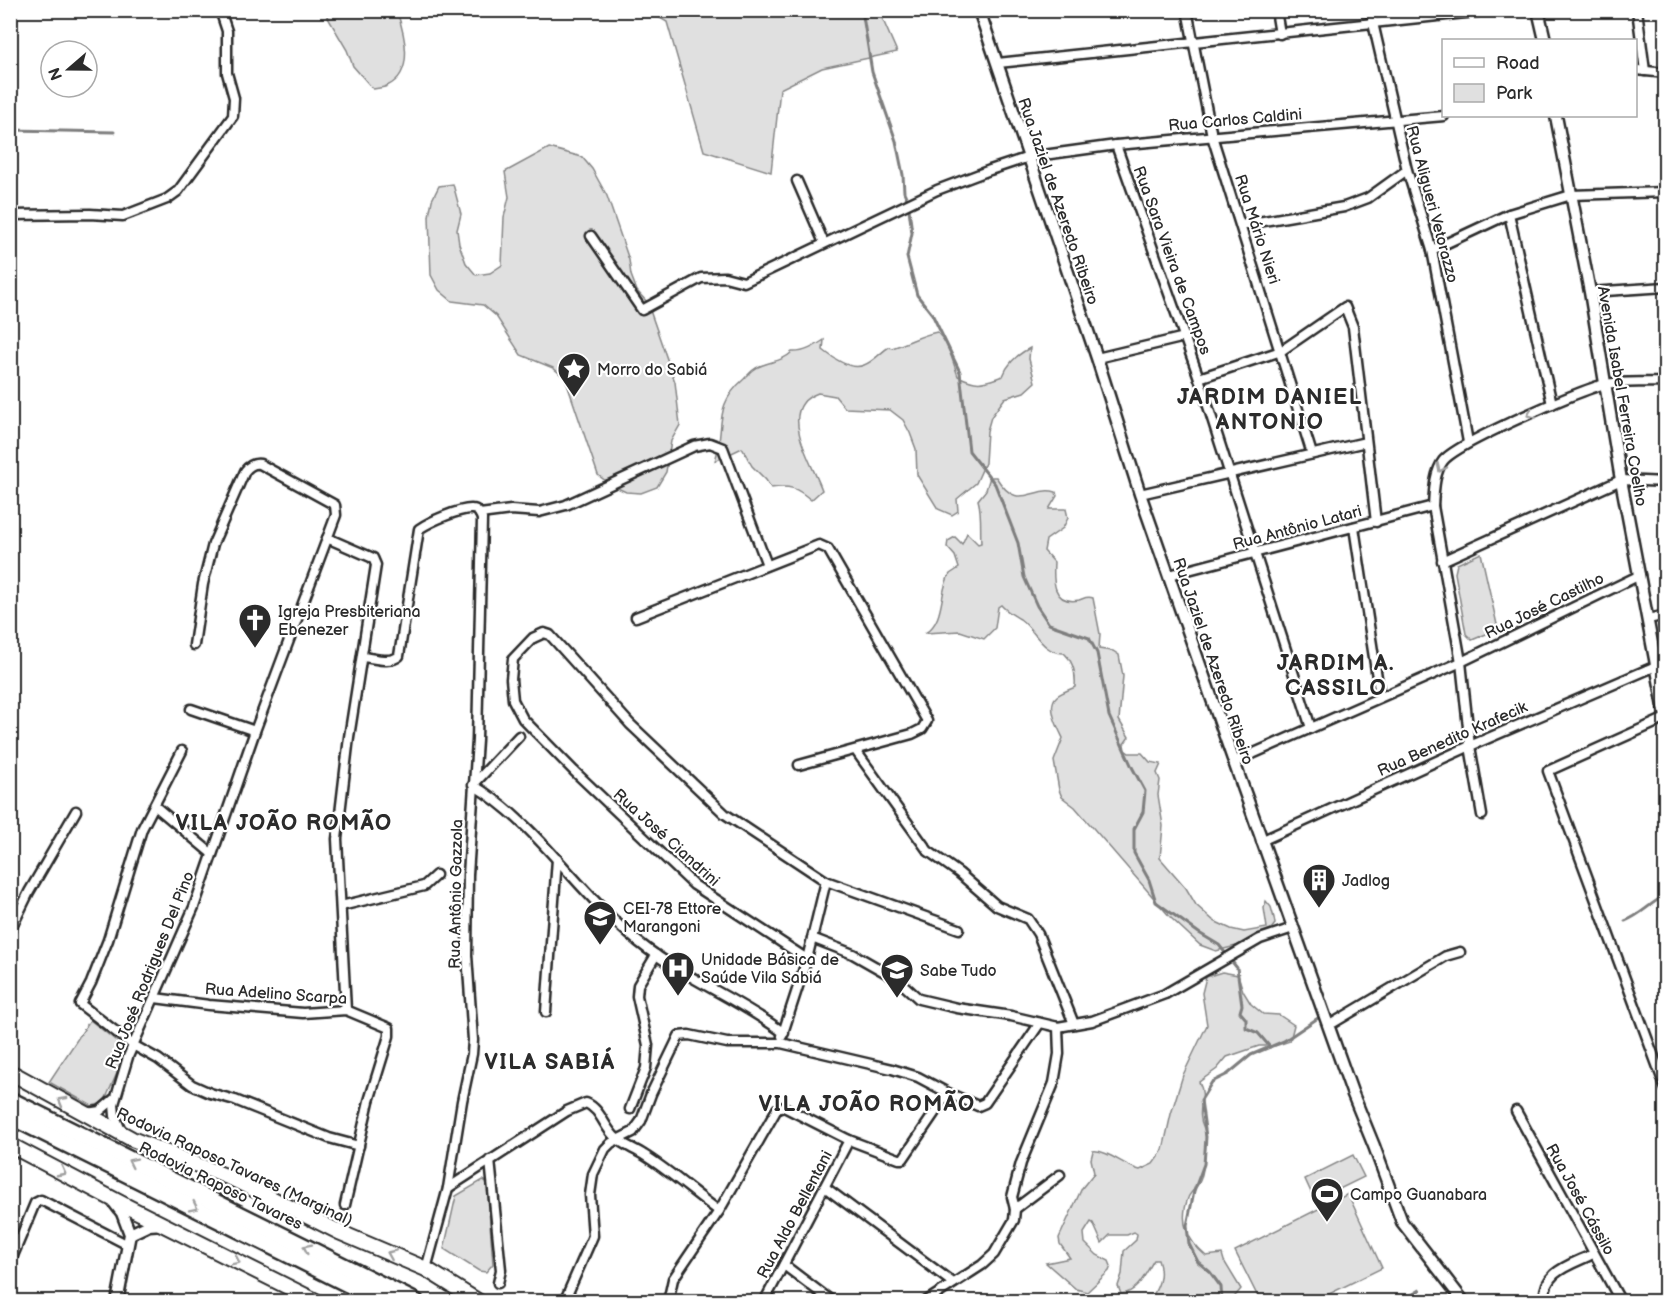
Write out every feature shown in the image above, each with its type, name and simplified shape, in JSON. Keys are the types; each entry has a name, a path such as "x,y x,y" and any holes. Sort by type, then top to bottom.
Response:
{"highway":[{"name":"Rodovia Raposo Tavares (Marginal)","path":"10,1071 123,1135 162,1153 233,1179 339,1232 426,1269 479,1302"},
{"name":"Rodovia Raposo Tavares","path":"10,1100 416,1302"},
{"name":"Rodovia Raposo Tavares","path":"10,1116 384,1302"},
{"path":"10,1145 318,1302"}],"street":[{"path":"10,215 123,216 167,199 178,191 233,116 234,98 227,73 227,31 220,10"},
{"name":"Rua Jaziel de Azeredo Ribeiro","path":"979,10 1097,358 1140,494 1328,1026 1402,1222 1464,1302"},
{"name":"Rua Mário Nieri","path":"1187,10 1212,136 1312,454"},
{"path":"1276,10 1280,34"},
{"name":"Rua Aligueri Vetorazzo","path":"1370,10 1407,170 1432,250 1468,442"},
{"path":"998,63 1372,24 1438,14 1494,10"},
{"path":"1538,10 1545,39"},
{"path":"1637,10 1645,71"},
{"path":"1637,70 1665,73"},
{"name":"Rua Carlos Caldini","path":"591,236 642,310 701,278 725,277 744,282 961,180 1029,158 1116,145 1442,116"},
{"name":"Avenida Isabel Ferreira Coelho","path":"1556,117 1590,292 1621,480 1665,718"},
{"name":"Rua Sara Vieira de Campos","path":"1116,145 1199,378 1311,728"},
{"path":"1241,225 1344,207 1368,198 1407,170"},
{"path":"797,181 824,243"},
{"path":"1432,250 1509,214 1571,195 1665,192"},
{"path":"1509,214 1552,404"},
{"path":"1590,292 1665,287"},
{"path":"1199,378 1281,351 1345,307 1353,327 1376,522"},
{"path":"1097,358 1185,337"},
{"path":"1482,815 1470,747 1461,662 1433,506 1435,482 1443,461 1468,442 1552,404 1605,384 1665,382"},
{"path":"1140,494 1366,442"},
{"path":"363,657 395,660 399,656 420,529 440,518 470,508 476,509 480,514 511,510 539,512 566,505 694,446 710,443 723,448 767,566"},
{"name":"Rua José Rodrigues Del Pino","path":"123,1135 115,1116 115,1099 133,1045 194,907 255,731 337,508 332,503 260,464 249,466 244,471 213,544 203,584 194,645"},
{"path":"1443,561 1621,480 1665,482"},
{"name":"Rua Antônio Latari","path":"1169,576 1433,506"},
{"name":"Rua Antônio Gazzola","path":"426,1269 448,1188 472,1054 467,922 480,644 482,519 480,514"},
{"path":"1354,527 1380,697"},
{"path":"327,538 373,558 375,561 337,839 346,1010"},
{"path":"636,617 819,545 828,549 927,721 922,729 912,734 799,765"},
{"name":"Rua José Castilho","path":"1234,762 1461,662 1640,575"},
{"path":"1648,619 1665,615"},
{"path":"519,736 523,719 513,700 513,658 533,638 544,633 550,635 630,723 725,814 826,881 959,929"},
{"name":"Rua Benedito Krafecik","path":"1262,841 1656,666"},
{"path":"191,709 255,731"},
{"path":"1665,718 1548,771 1665,1089"},
{"name":"Rua José Ciandrini","path":"523,719 694,885 807,959"},
{"path":"533,729 519,736 473,785 513,813 628,934 656,954 784,1033"},
{"path":"182,751 142,829 108,940 80,1004 133,1045 158,1059 192,1085 329,1138 359,1146"},
{"path":"856,751 928,851 959,873 997,906 1028,919 1038,934 1074,1024"},
{"path":"155,806 211,854"},
{"path":"10,931 29,892 76,811"},
{"path":"546,1012 557,859"},
{"path":"341,906 424,886 436,875"},
{"path":"781,1043 807,959 826,881"},
{"path":"812,938 853,954 897,979 919,999 1058,1027 1092,1021 1165,994 1260,939 1293,928"},
{"path":"1328,1026 1446,956 1460,952"},
{"path":"630,1109 646,1068 648,1045 637,996 638,985 656,954"},
{"name":"Rua Adelino Scarpa","path":"154,998 303,1013 346,1010 386,1025 390,1032 369,1101 345,1205"},
{"path":"564,1302 592,1236 590,1195 593,1174 605,1149 633,1132 641,1121 651,1094 679,1036 689,1035 727,1043 781,1043 892,1068 918,1077 978,1106 986,1103 1040,1023"},
{"path":"925,1302 994,1254 1014,1220 1015,1209 1012,1197 1021,1163 1054,1083 1059,1054 1058,1027"},
{"path":"672,1299 673,1279 719,1211 777,1109 781,1107 849,1140 899,1159 905,1157 948,1093"},
{"path":"81,1112 100,1111 115,1099"},
{"path":"448,1188 583,1102 590,1104 617,1140 644,1155 719,1211"},
{"name":"Rua José Cássilo","path":"1516,1111 1621,1302"},
{"name":"Rua Aldo Bellentani","path":"764,1302 826,1188 849,1140"},
{"path":"490,1160 501,1270 498,1283"},
{"path":"1015,1209 1059,1175"},
{"path":"826,1188 953,1283"},
{"path":"111,1198 122,1213 130,1234 117,1302"},
{"path":"10,1263 34,1203 41,1200 128,1245"},
{"path":"130,1234 149,1226 163,1224"},
{"path":"1545,1302 1546,1283 1551,1275 1593,1254"},
{"path":"784,1265 833,1302"}],"green space":[{"path":"324,11 397,11 406,52 402,72 396,80 385,87 373,89 353,66 347,50"},
{"path":"648,11 879,11 897,52 822,68 780,89 771,172 704,151 667,22"},
{"path":"549,148 582,157 592,169 607,196 629,260 631,275 637,291 647,302 675,382 680,425 671,441 666,472 657,487 641,493 626,492 611,485 598,475 565,378 553,368 521,355 496,316 483,305 452,301 439,290 431,275 429,216 432,200 439,186 453,184 461,214 457,230 459,244 466,263 476,275 490,273 502,265 504,217 509,197 505,172"},
{"path":"937,332 947,344 958,376 980,382 1003,376 1014,359 1030,348 1029,359 1035,382 1024,392 1005,398 991,417 987,431 985,463 976,483 957,499 958,511 952,515 938,509 917,475 916,449 903,420 890,410 845,408 835,396 818,393 804,401 799,412 799,434 822,490 811,500 793,488 771,488 752,466 742,448 715,461 724,408 734,389 756,368 784,358 792,352 809,349 824,340 823,350 827,353 842,363 859,366 871,362 889,347 892,348"},
{"path":"990,477 996,477 1004,488 1018,496 1047,491 1056,492 1057,496 1049,509 1066,509 1068,518 1063,528 1046,540 1044,551 1054,562 1054,583 1059,595 1070,601 1093,598 1100,634 1099,649 1113,651 1119,655 1123,676 1119,720 1129,737 1124,744 1125,750 1129,753 1142,753 1150,762 1161,764 1157,773 1160,780 1158,795 1163,826 1160,858 1186,888 1196,905 1214,921 1244,932 1267,928 1264,908 1266,901 1271,907 1274,918 1275,924 1271,929 1240,945 1216,951 1200,945 1171,918 1075,807 1062,797 1054,761 1063,738 1054,717 1053,705 1057,696 1075,687 1075,673 1064,653 1050,650 1020,619 1001,605 998,607 995,628 984,639 960,631 925,633 936,621 944,587 950,574 959,568 955,556 947,547 948,541 955,537 962,544 967,533 978,544 981,543 978,500 986,490"},
{"path":"1481,553 1498,629 1472,640 1466,634 1455,573 1457,564"},
{"path":"1222,972 1238,975 1243,991 1251,1004 1263,1014 1279,1015 1294,1025 1290,1041 1275,1046 1259,1046 1227,1057 1217,1069 1199,1082 1202,1092 1200,1114 1206,1137 1205,1158 1199,1183 1190,1194 1185,1207 1186,1230 1194,1244 1206,1256 1222,1254 1241,1289 1231,1301 1150,1301 1158,1286 1160,1276 1158,1260 1154,1260 1137,1286 1121,1294 1118,1286 1122,1274 1124,1251 1136,1240 1137,1234 1134,1232 1127,1235 1110,1235 1102,1243 1091,1222 1084,1233 1085,1243 1097,1255 1109,1261 1111,1266 1109,1271 1087,1292 1076,1289 1046,1263 1070,1258 1060,1244 1059,1238 1082,1188 1094,1173 1091,1159 1093,1151 1104,1153 1140,1170 1153,1164 1163,1150 1183,1075 1207,1025 1202,993 1206,977"},
{"path":"90,1020 120,1044 125,1051 105,1100 92,1106 49,1082"},
{"path":"1353,1155 1364,1177 1315,1201 1305,1179"},
{"path":"483,1180 487,1182 493,1264 486,1272 479,1271 444,1249 456,1196"},
{"name":"Campo Guanabara","path":"1348,1194 1382,1268 1315,1301 1260,1301 1235,1251"}],"waterway":[{"path":"862,10 872,72 896,141 904,192 908,201 912,233 907,257 917,295 932,314 960,372 969,451 995,484 1018,543 1024,577 1037,606 1049,624 1089,638 1097,653 1109,716 1145,791 1143,812 1134,829 1134,853 1149,880 1156,902 1219,945 1237,968 1242,1005 1240,1012 1246,1019 1246,1028 1258,1033 1270,1047"},
{"path":"10,130 114,132"},
{"path":"1625,921 1666,895"},
{"path":"1222,1302 1221,1287 1210,1272 1198,1262 1189,1244 1187,1226 1194,1191 1204,1164 1206,1137 1201,1100 1212,1082 1228,1074 1251,1055 1284,1041 1318,1018"},
{"path":"1400,1302 1420,1290"}],"place":[{"name":"Morro do Sabiá","path":"574,398"},
{"name":"Igreja Presbiteriana Ebenezer","path":"255,649"},
{"name":"Jadlog","path":"1319,909"},
{"name":"CEI-78 Ettore Marangoni","path":"600,946"},
{"name":"Unidade Básica de Saúde Vila Sabiá","path":"678,997"},
{"name":"Sabe Tudo","path":"897,999"},
{"name":"Campo Guanabara","path":"1327,1223"}],"district":[{"name":"JARDIM DANIEL ANTONIO","path":"1270,408"},
{"name":"JARDIM A. CASSILO","path":"1336,674"},
{"name":"VILA JOÃO ROMÃO","path":"284,822"},
{"name":"VILA SABIÁ","path":"550,1061"},
{"name":"VILA JOÃO ROMÃO","path":"867,1103"}]}
